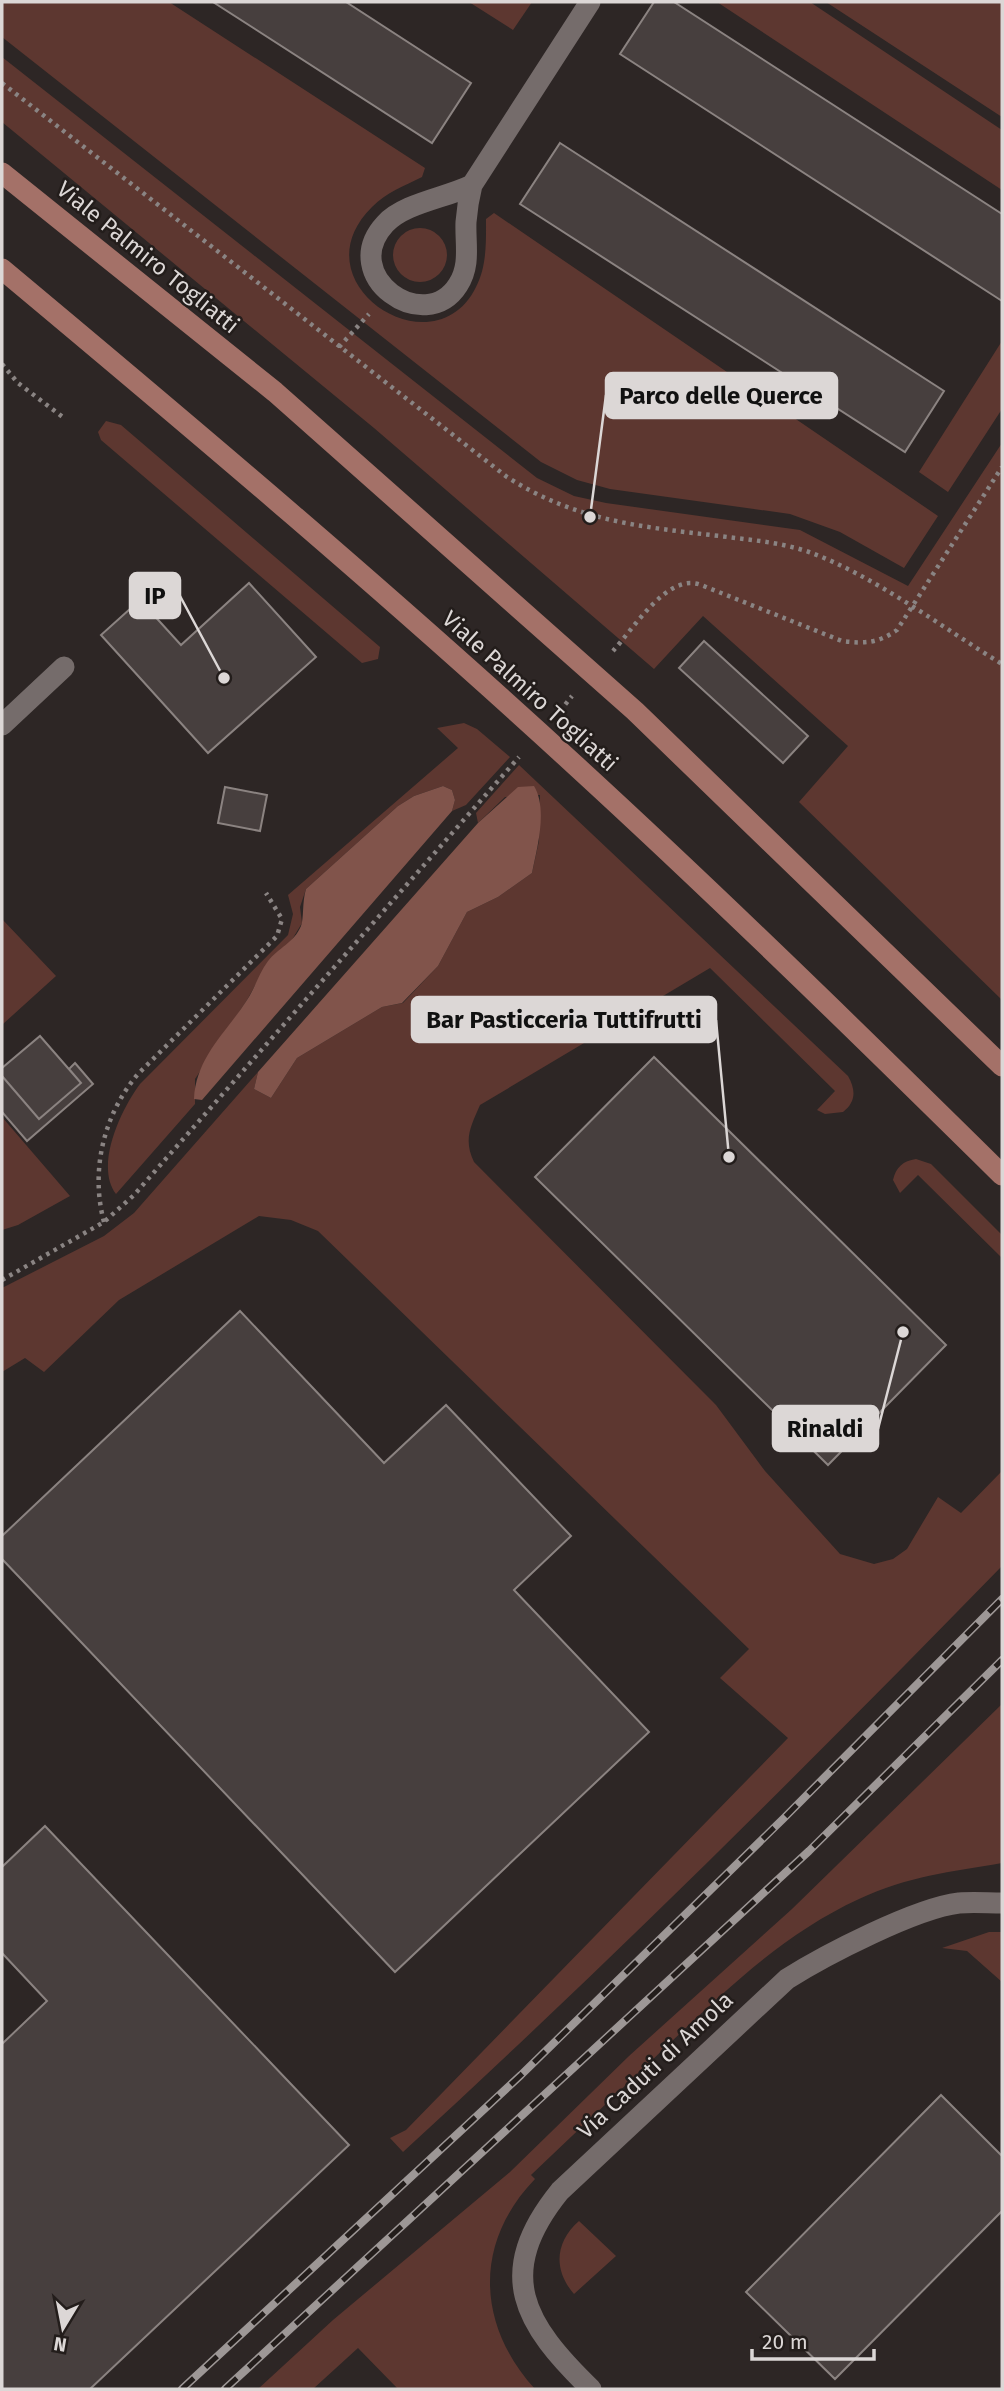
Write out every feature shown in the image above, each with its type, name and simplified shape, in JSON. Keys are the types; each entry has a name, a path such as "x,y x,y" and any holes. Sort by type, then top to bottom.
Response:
{"main road":[{"name":"Viale Palmiro Togliatti","path":"2,173 275,393 635,711 1002,1066"},
{"name":"Viale Palmiro Togliatti","path":"2,269 199,434 574,764 718,898 1002,1175"}],"street":[{"path":"472,185 449,197 399,213 384,225 371,255 373,270 388,293 404,302 432,303 445,298 457,287 467,259 466,224 472,185 590,2"},
{"path":"2,725 64,667"},
{"name":"Via Caduti di Amola","path":"591,2389 540,2335 525,2300 523,2266 528,2246 545,2210 560,2191 761,2001 796,1973 921,1913 957,1903 1002,1903"}],"path":[{"path":"2,83 507,477 538,497 620,524 778,543 809,552 912,607 1002,664"},
{"path":"339,347 388,293"},
{"path":"2,364 18,383 64,418"},
{"path":"669,589 684,582 694,582 842,641 863,644 882,641 897,630 1002,467"},
{"path":"2,1280 104,1222 134,1195 472,809"},
{"path":"104,1222 100,1208 103,1140 116,1104 138,1073 277,936 282,919 266,893"}],"shaded area":[{"path":"2,2 169,2 425,168 422,177 390,193 372,207 353,236 350,264 360,288 379,308 404,320 431,321 456,311 480,279 485,253 486,219 494,213 938,516 904,568 840,532 790,514 610,489 577,480 541,462 2,37"},
{"path":"469,2 532,2 513,30"},
{"path":"717,2 810,2 1002,130 1002,190"},
{"path":"826,2 1002,2 1002,117"},
{"path":"2,57 537,478 574,496 606,503 800,530 908,586 1002,443 1002,1000 799,802 848,746 703,616 654,669 374,428 2,122"},
{"path":"420,228 439,236 447,255 439,274 420,282 401,274 393,255 401,236"},
{"path":"1002,341 1002,409 948,492 919,472"},
{"path":"106,421 121,425 380,647 378,659 362,663 101,440 98,432"},
{"path":"464,723 477,729 510,757 466,805 452,811 455,800 452,790 443,786 414,796 398,806 306,889 300,907 302,923 290,943 269,960 247,1000 195,1079 195,1104 116,1194 110,1182 109,1153 119,1122 140,1084 288,935 293,914 288,895 458,748 437,728"},
{"path":"519,765 848,1076 853,1096 843,1112 825,1114 817,1110 835,1091 710,968 480,1105 469,1139 474,1162 716,1405 765,1471 840,1554 874,1564 893,1559 907,1549 938,1497 961,1513 1002,1471 1002,1566 707,1863 403,2152 390,2138 406,2130 788,1738 720,1678 749,1649 318,1231 291,1220 259,1216 119,1300 44,1372 25,1358 2,1372 2,1288 104,1236 134,1213 258,1072 254,1089 271,1098 297,1058 382,1007 403,1003 438,966 467,912 498,897 532,873 539,841 540,795 505,797 478,823 476,813"},
{"path":"443,786 452,790 455,800 452,811 202,1100 194,1099 200,1070 213,1046 247,1000 268,961 298,932 302,923 306,889 398,806 414,796"},
{"path":"534,786 541,817 532,873 498,897 467,912 438,966 402,1003 382,1007 297,1058 271,1098 254,1089 258,1072 478,823 518,787"},
{"path":"2,919 56,976 3,1024 2,1023"},
{"path":"2,1117 70,1196 18,1225 2,1230"},
{"path":"916,1159 931,1164 1002,1235 1002,1258 918,1175 900,1193 893,1180 896,1172 907,1161"},
{"path":"1002,1704 1002,1863 895,1885 859,1899 806,1928 758,1963 714,2002 531,2175 535,2179 515,2203 501,2229 493,2256 490,2283 493,2311 502,2338 516,2364 535,2389 398,2389 358,2348 313,2389 258,2389 333,2320 510,2172 629,2056 792,1909"},
{"path":"989,1932 1002,1932 1002,1982 967,1951 942,1948"},
{"path":"579,2221 616,2256 574,2294 563,2275 560,2256 565,2238"}],"building":[{"path":"213,2 346,2 471,83 432,143"},
{"path":"654,2 674,2 1002,214 1002,301 620,54"},
{"path":"560,143 944,391 905,452 520,204"},
{"path":"249,583 316,657 208,753 101,635 140,600 181,645"},
{"path":"704,641 808,736 783,763 679,668"},
{"path":"225,787 267,795 260,831 218,823"},
{"path":"40,1036 81,1083 39,1119 2,1076 2,1068"},
{"path":"654,1057 946,1345 828,1465 535,1177"},
{"path":"75,1063 93,1084 27,1141 2,1112 2,1076 39,1119 81,1083 69,1069"},
{"path":"240,1311 384,1463 446,1405 571,1536 514,1590 649,1732 395,1972 2,1559 2,1536"},
{"path":"45,1826 349,2145 90,2389 2,2389 2,2044 47,2001 2,1953 2,1867"},
{"path":"941,2095 1002,2156 1002,2211 835,2379 746,2292"}],"railway":[{"path":"182,2389 521,2075 783,1819 1002,1599"},
{"path":"225,2389 809,1851 1002,1660"}],"place":[{"name":"Parco delle Querce","path":"590,517"},
{"name":"IP","path":"224,678"},
{"name":"Bar Pasticceria Tuttifrutti","path":"729,1157"},
{"name":"Rinaldi","path":"903,1332"}]}
